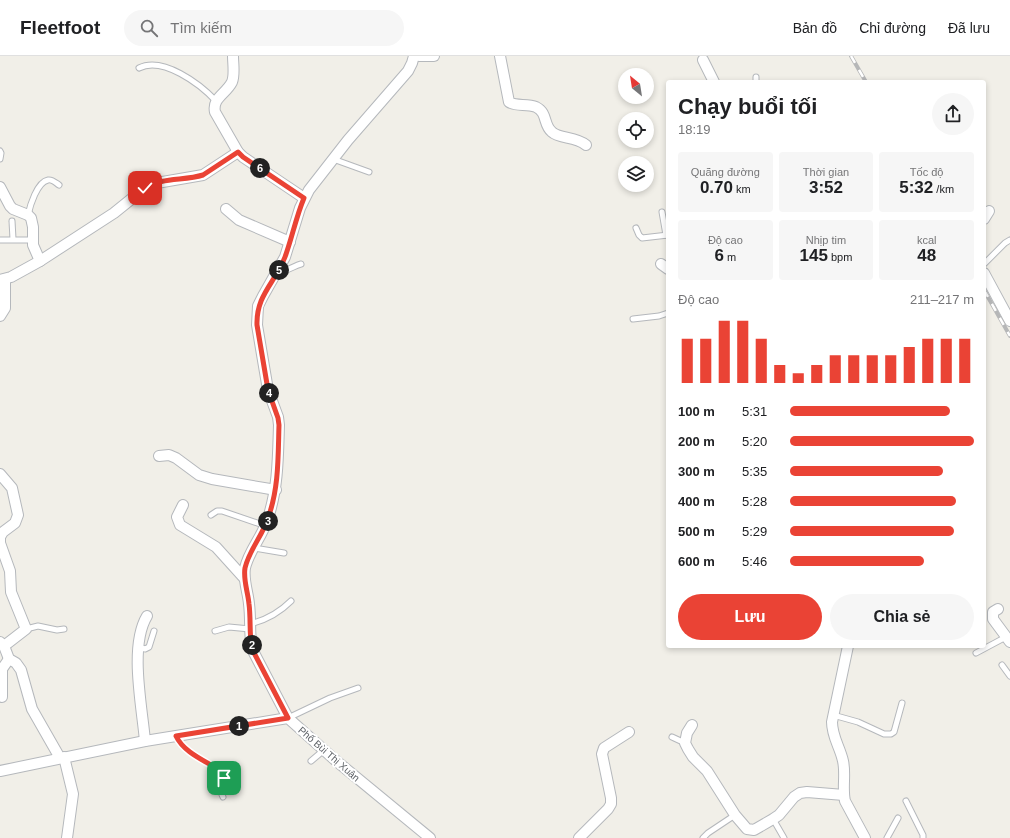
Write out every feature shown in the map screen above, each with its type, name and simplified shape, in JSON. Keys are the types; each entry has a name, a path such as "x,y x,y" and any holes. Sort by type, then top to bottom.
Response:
{"street":[{"path":"233,56 232,81 216,101 214,106 215,112 238,152 243,157 304,198"},
{"path":"244,578 245,568 266,526 276,490 279,425 268,390 257,325 258,306 285,257 304,198 333,159 408,71 414,56"},
{"path":"419,56 434,56"},
{"path":"500,56 508,102 535,107 542,111 548,128 553,134 582,141 586,145"},
{"path":"703,60 713,80"},
{"path":"0,316 5,308 2,283 40,261 114,213 151,184 203,175 238,152"},
{"path":"0,187 10,206 13,209 28,215 33,223 32,240 40,261"},
{"path":"226,209 239,220 290,242"},
{"path":"986,277 1009,319"},
{"path":"158,456 169,455 199,475 212,479 276,490"},
{"path":"0,474 12,488 18,515 15,523 3,532 0,537 0,543 10,571 5,582 11,592 26,629 2,644 9,659 16,663 21,670 32,709 62,758 73,794 67,838"},
{"path":"183,505 177,517 180,524 216,547 244,578"},
{"name":"Phố Bùi Thị Xuân","path":"244,578 249,604 252,649 288,718 324,750 430,838"},
{"path":"998,609 993,612 993,619 1008,639"},
{"path":"145,741 138,671 138,647 142,625 147,616"},
{"path":"848,648 833,714 832,729 833,736 841,753 844,768 845,801 865,838"},
{"path":"2,696 1,670 9,659"},
{"path":"0,771 145,741 288,718"},
{"path":"692,725 687,733 685,742 693,757 707,771 735,815 747,829 754,830 773,819 794,797 800,793 807,792 844,795"},
{"path":"579,838 603,815 611,804 602,754 604,748 628,732"}],"lane":[{"path":"139,68 146,64 158,64 187,77 204,89 216,101"},
{"path":"0,151 0,159"},
{"path":"333,159 369,172"},
{"path":"28,215 36,193 44,182 51,180 59,185"},
{"path":"662,212 666,230"},
{"path":"12,221 13,239"},
{"path":"636,228 642,238 666,235"},
{"path":"0,240 32,240"},
{"path":"986,262 1010,240"},
{"path":"278,270 286,270 302,264"},
{"path":"634,319 666,314"},
{"path":"211,516 218,511 222,511 266,526"},
{"path":"254,548 284,553"},
{"path":"215,631 229,627 250,627 276,614 291,601"},
{"path":"26,629 38,626 57,630 64,629"},
{"path":"138,647 145,649 149,647 154,631"},
{"path":"976,653 1008,639"},
{"path":"1002,665 1010,676"},
{"path":"288,718 330,698 358,688"},
{"path":"833,714 858,722 884,734 891,734 894,732 902,703"},
{"path":"176,736 182,745 189,751 221,771 224,776 219,789 223,797"},
{"path":"672,737 685,742"},
{"path":"311,761 324,750"},
{"path":"906,801 923,835 923,838"},
{"path":"703,838 735,815"},
{"path":"886,838 898,818"},
{"path":"773,819 784,838"}],"railway":[{"path":"851,56 865,80"},
{"path":"986,294 1010,336"}],"route":[{"path":"145,188 159,181 203,175 238,152 243,157 304,198 285,257 258,306 257,325 268,390 279,425 276,490 269,518 245,568 244,578 249,604 250,640 252,649 288,718 176,736 178,741 189,751 221,771 224,774 224,778"}]}
